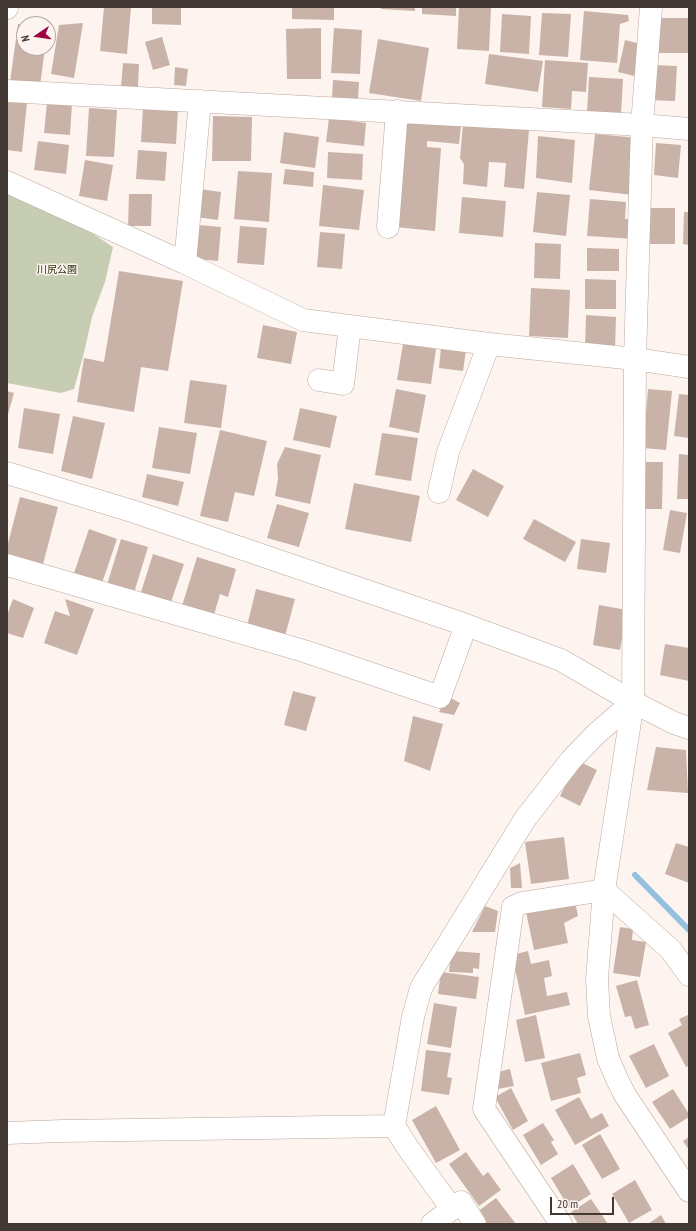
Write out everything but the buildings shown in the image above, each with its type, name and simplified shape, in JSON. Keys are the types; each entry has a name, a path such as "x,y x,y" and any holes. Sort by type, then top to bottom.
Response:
{"street":[{"path":"646,8 635,359 633,702 604,890 597,995 599,1016 608,1058 616,1077 625,1095 689,1191"},
{"path":"7,92 397,111 689,129"},
{"path":"184,264 200,102"},
{"path":"388,227 397,111"},
{"path":"7,182 303,320 489,344 635,359 689,367"},
{"path":"319,380 343,384 350,326"},
{"path":"439,492 448,452 489,344"},
{"path":"7,473 135,512 466,625 561,660 633,702 684,725"},
{"path":"7,565 304,650 440,697 466,625"},
{"path":"452,1209 394,1126 413,1017 421,988 525,819 571,760 596,734 633,702"},
{"path":"604,890 671,950 688,972"},
{"path":"561,1224 484,1109 513,907 522,903 604,890"},
{"path":"7,1133 394,1126"},
{"path":"432,1224 461,1202 476,1224"}],"green space":[{"name":"川尻公園","path":"7,194 39,198 113,247 105,282 92,317 74,389 61,393 7,383"}],"waterway":[{"path":"635,875 689,930"}]}
